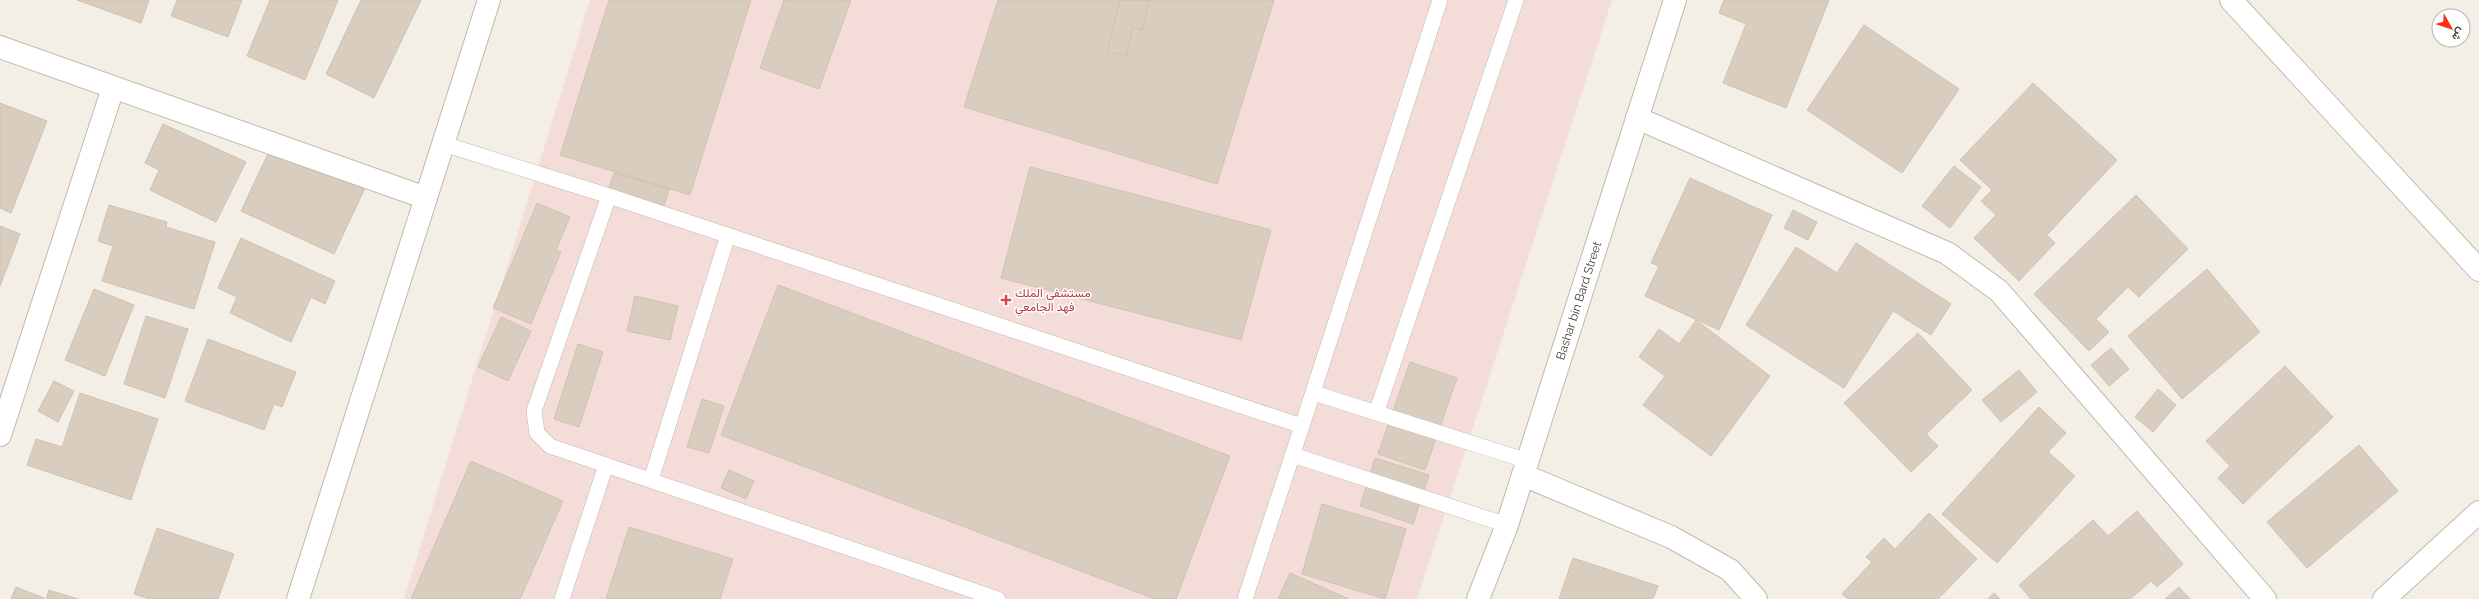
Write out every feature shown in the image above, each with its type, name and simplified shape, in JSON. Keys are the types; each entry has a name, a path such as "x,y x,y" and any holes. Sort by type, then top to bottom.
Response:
{"street":[{"path":"298,599 489,0"},
{"name":"Bashar bin Bard Street","path":"1478,599 1507,525 1675,0"},
{"path":"2231,0 2479,270"},
{"path":"0,47 426,198"},
{"path":"1,425 113,88"},
{"path":"1637,118 1947,252 1999,291 2265,599"},
{"path":"1525,468 1671,537 1730,570 1756,599"},
{"path":"2384,599 2479,512"}],"lane":[{"path":"1245,599 1314,393 1440,0"},
{"path":"1377,411 1516,0"},
{"path":"444,144 609,196 1302,426"},
{"path":"609,196 534,411 537,433 550,446 998,599"},
{"path":"651,480 728,236"},
{"path":"1314,393 1377,411 1525,468"},
{"path":"1292,455 1507,525"},
{"path":"562,599 606,465"}],"shaded area":[{"name":"مستشفي الملك فهد الجامعي","path":"590,0 1612,0 1417,599 404,599"}],"building":[{"path":"77,0 149,0 141,23"},
{"path":"177,0 242,0 228,37 171,16"},
{"path":"270,0 338,0 305,80 247,56"},
{"path":"361,0 421,0 374,98 326,74"},
{"path":"609,0 751,0 690,195 560,155"},
{"path":"784,0 851,0 819,89 760,68"},
{"path":"998,0 1274,0 1217,184 964,107"},
{"path":"1120,0 1149,0 1142,30 1133,27 1126,56 1107,51"},
{"path":"1724,0 1829,0 1786,108 1723,83 1746,24 1719,13"},
{"path":"1864,25 1959,89 1902,173 1807,110"},
{"path":"2033,83 2117,160 2047,235 2055,243 2019,281 1974,238 1996,215 1981,201 1992,190 1960,160"},
{"path":"0,103 47,121 11,213 0,208"},
{"path":"163,124 246,162 216,222 150,190 159,170 145,163"},
{"path":"272,145 365,188 334,254 241,211"},
{"path":"1954,166 1981,187 1950,228 1922,206"},
{"path":"1030,167 1271,230 1241,340 1001,278"},
{"path":"614,173 669,189 664,206 608,190"},
{"path":"1690,178 1772,215 1719,330 1645,296 1659,266 1651,263"},
{"path":"2136,195 2188,249 2139,297 2128,287 2096,319 2109,332 2089,351 2034,294"},
{"path":"537,203 570,217 556,250 561,252 531,324 493,308"},
{"path":"109,205 167,222 166,227 215,242 194,309 102,281 113,246 98,241"},
{"path":"1793,210 1817,222 1808,240 1784,228"},
{"path":"0,226 20,234 0,286"},
{"path":"241,238 335,281 325,304 311,297 291,342 230,313 237,297 218,288"},
{"path":"1856,243 1951,304 1931,335 1893,311 1844,388 1746,325 1796,247 1837,273"},
{"path":"2207,269 2260,332 2182,399 2128,336"},
{"path":"778,285 1230,456 1176,599 1155,599 721,435"},
{"path":"94,289 134,305 105,376 65,360"},
{"path":"635,296 678,306 670,340 627,331"},
{"path":"146,316 188,329 165,398 124,384"},
{"path":"501,317 531,331 508,381 478,367"},
{"path":"1696,320 1770,376 1711,456 1643,405 1665,376 1639,357 1659,329 1679,344"},
{"path":"1918,333 1972,390 1926,434 1938,446 1911,472 1844,403"},
{"path":"208,339 296,372 282,407 274,404 264,430 185,401"},
{"path":"578,344 603,352 579,427 554,419"},
{"path":"2111,348 2129,369 2109,386 2091,365"},
{"path":"1410,362 1457,378 1425,470 1378,454"},
{"path":"2285,366 2333,417 2243,504 2218,478 2230,466 2206,441"},
{"path":"2019,370 2037,392 2001,422 1982,400"},
{"path":"54,381 74,391 58,422 38,411"},
{"path":"2158,389 2176,405 2153,432 2135,417"},
{"path":"80,393 158,419 131,500 27,465 36,439 62,447"},
{"path":"702,399 724,406 709,453 687,447"},
{"path":"2039,407 2066,433 2048,452 2075,476 1997,563 1942,514"},
{"path":"2359,445 2398,491 2307,568 2267,522"},
{"path":"1375,458 1429,475 1413,524 1360,506"},
{"path":"471,461 563,501 520,599 411,599"},
{"path":"729,470 754,481 746,499 721,488"},
{"path":"1322,504 1406,529 1385,599 1302,574"},
{"path":"2137,511 2183,564 2157,587 2151,581 2130,599 2031,599 2019,585 2093,520 2108,536"},
{"path":"1929,513 1977,559 1938,599 1848,599 1842,594 1872,562 1866,557 1884,538 1895,549"},
{"path":"629,527 733,559 720,599 606,599"},
{"path":"157,528 234,554 218,599 149,599 134,594"},
{"path":"1573,558 1658,586 1653,599 1559,599"},
{"path":"1290,573 1349,599 1278,599"},
{"path":"16,587 44,598 44,599 11,599"},
{"path":"2179,587 2190,599 2165,599"},
{"path":"49,590 78,599 46,599"},
{"path":"1994,593 2000,599 1988,599"}],"place":[{"name":"مستشفي الملك فهد الجامعي","path":"1006,300"}]}
